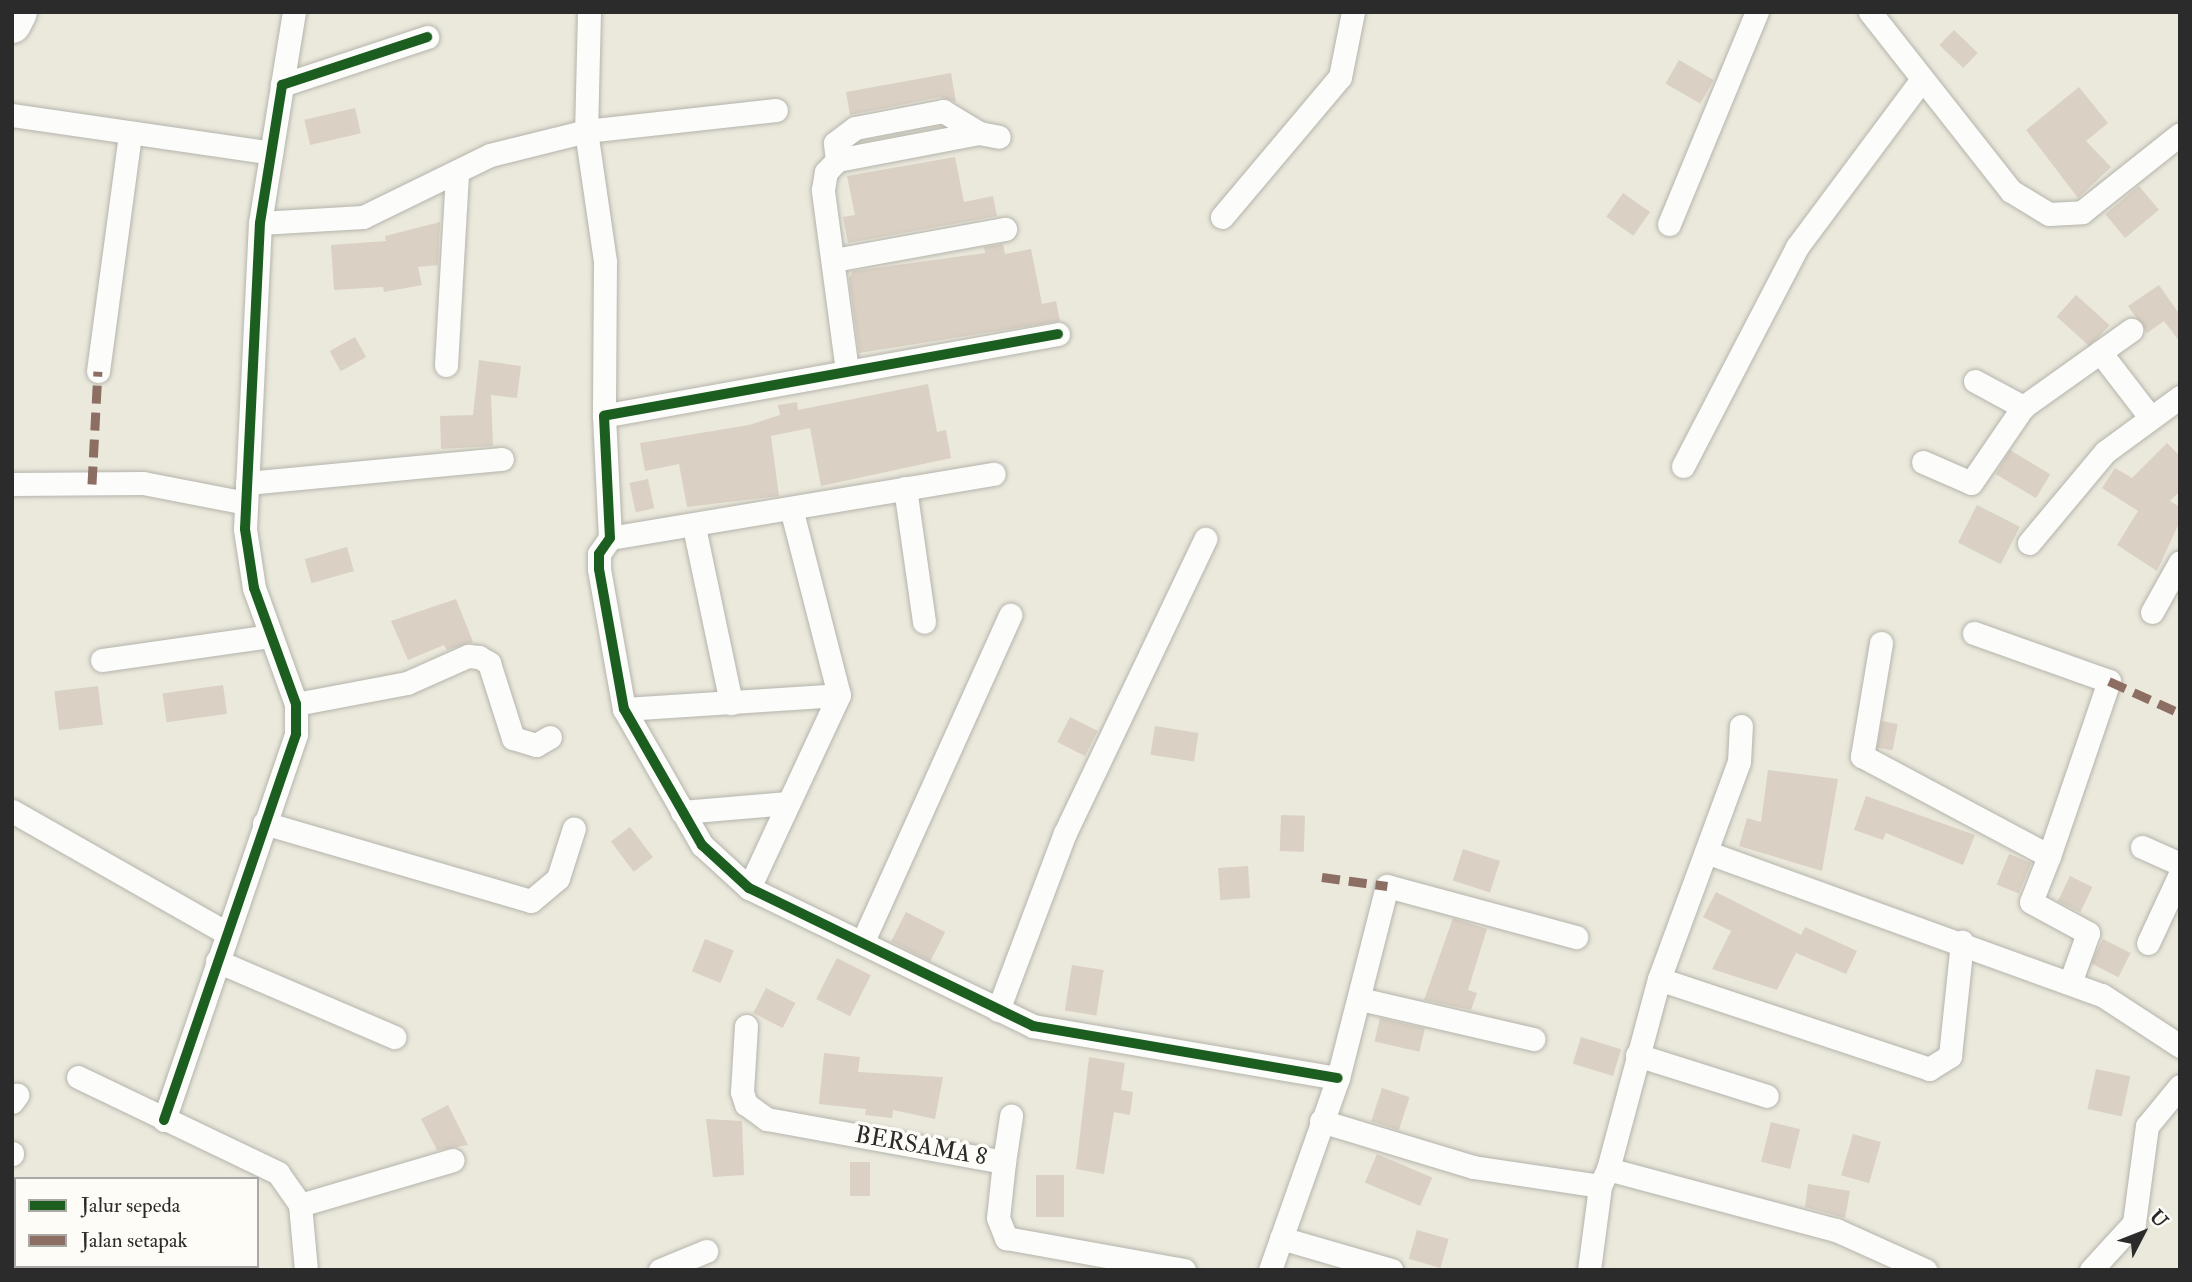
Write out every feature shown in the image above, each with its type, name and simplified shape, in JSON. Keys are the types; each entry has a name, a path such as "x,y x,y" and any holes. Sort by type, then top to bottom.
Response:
{"highway":[{"path":"12,24 18,12"}],"street":[{"path":"164,1120 296,734 296,704 254,588 247,493 260,223 295,12"},
{"path":"589,12 586,131 605,262 604,416 610,538 599,554 599,569 624,709 682,812 715,861 749,888 863,941 1033,1026 1338,1078"},
{"path":"1669,224 1758,12"},
{"path":"1870,12 2011,191 2049,214 2082,212 2180,134"},
{"path":"1222,217 1340,77 1351,13"},
{"path":"282,85 427,37"},
{"path":"1683,466 1797,247 1922,79"},
{"path":"260,223 363,217 490,155 586,131 776,110"},
{"path":"847,371 823,190 826,172 837,160 835,143 856,128 943,111 989,135"},
{"path":"12,115 130,135 271,153"},
{"path":"98,371 130,135"},
{"path":"446,365 457,173"},
{"path":"834,260 1006,229"},
{"path":"1923,462 1971,483 2023,407 2131,330"},
{"path":"604,416 1058,334"},
{"path":"2100,352 2150,417"},
{"path":"1975,381 2023,407"},
{"path":"2029,543 2096,461 2150,417 2180,397"},
{"path":"12,484 143,483 247,493 502,459"},
{"path":"610,538 694,527 994,474"},
{"path":"905,488 924,622"},
{"path":"749,888 839,695 791,508"},
{"path":"694,527 731,703"},
{"path":"998,1010 1065,833 1205,539"},
{"path":"2152,612 2180,562"},
{"path":"863,941 1010,615"},
{"path":"1974,633 2109,681 2031,902 2088,933 2070,983"},
{"path":"102,660 270,636"},
{"path":"1881,643 1863,756 2049,856"},
{"path":"296,704 407,683 479,657 489,663 513,738 536,745 550,737"},
{"path":"624,709 839,695"},
{"path":"1589,1270 1604,1178 1637,1055 1659,979 1739,762 1741,726"},
{"path":"682,812 788,803"},
{"path":"12,811 227,933"},
{"path":"264,822 531,901 558,878 574,828"},
{"path":"2142,847 2180,864"},
{"path":"1706,852 1962,942 2102,995 2180,1046"},
{"path":"2148,943 2180,874"},
{"path":"1270,1270 1338,1078 1387,886 1576,937"},
{"path":"1659,979 1929,1069 1951,1056 1962,942"},
{"path":"217,961 394,1037"},
{"path":"1360,999 1533,1039"},
{"name":"BERSAMA 8","path":"746,1026 742,1092 746,1104 767,1119 1004,1162 998,1218 1006,1238 1184,1270"},
{"path":"1637,1055 1768,1096"},
{"path":"78,1077 164,1120 260,1160 278,1173 300,1205 306,1270"},
{"path":"2091,1270 2134,1223 2147,1125 2180,1086"},
{"path":"1004,1162 1011,1116"},
{"path":"1321,1121 1473,1167 1604,1178 1836,1230 1925,1270"},
{"path":"300,1205 453,1160"},
{"path":"1281,1238 1391,1270"},
{"path":"660,1270 706,1251"}],"building":[{"path":"1954,30 1978,53 1963,68 1939,45"},
{"path":"1679,60 1714,80 1700,103 1666,83"},
{"path":"951,73 956,102 940,97 850,115 846,92"},
{"path":"2079,87 2108,123 2086,141 2111,167 2078,198 2026,130"},
{"path":"355,108 361,133 310,145 304,120"},
{"path":"955,157 964,202 993,196 997,216 848,243 843,217 855,215 847,176"},
{"path":"2139,186 2159,210 2125,238 2105,214"},
{"path":"1623,193 1650,212 1633,236 1606,217"},
{"path":"440,222 438,265 418,267 422,285 384,292 383,287 334,290 331,245 386,241 385,236"},
{"path":"1003,244 1005,254 1031,249 1042,304 1056,301 1060,321 859,353 849,278 853,271 985,253 984,247"},
{"path":"2159,285 2180,315 2180,342 2164,321 2147,333 2128,306"},
{"path":"2076,295 2109,325 2090,347 2057,317"},
{"path":"355,337 366,357 341,371 330,351"},
{"path":"479,360 521,366 517,398 491,395 493,446 441,449 440,416 473,415"},
{"path":"928,384 937,432 946,430 951,458 821,486 810,428 771,436 779,496 687,507 679,464 645,471 640,443 749,425 780,415 778,405 797,402 798,410"},
{"path":"2167,443 2180,456 2180,491 2170,501 2180,507 2180,521 2157,571 2117,545 2138,511 2102,488 2115,468 2132,478"},
{"path":"2010,450 2050,474 2036,498 1996,474"},
{"path":"648,479 654,508 636,512 629,483"},
{"path":"1977,505 2020,527 2001,564 1958,542"},
{"path":"347,547 354,571 312,583 305,559"},
{"path":"456,599 473,642 447,650 444,645 408,660 391,621"},
{"path":"223,685 227,714 167,722 163,693"},
{"path":"98,686 103,725 59,730 54,691"},
{"path":"1070,717 1098,731 1085,756 1057,742"},
{"path":"1882,721 1898,724 1893,751 1877,748"},
{"path":"1155,726 1198,733 1194,762 1150,755"},
{"path":"1768,770 1838,779 1822,871 1739,846 1747,818 1761,822"},
{"path":"1866,796 1975,835 1963,865 1886,833 1883,840 1854,830"},
{"path":"1281,815 1305,816 1304,852 1280,851"},
{"path":"630,827 653,857 634,872 611,841"},
{"path":"1463,849 1500,861 1490,892 1453,880"},
{"path":"2009,854 2031,863 2019,894 1997,885"},
{"path":"1248,866 1250,898 1220,900 1218,868"},
{"path":"2070,876 2092,887 2080,912 2058,901"},
{"path":"1716,892 1801,935 1805,927 1857,951 1846,974 1796,953 1777,990 1712,969 1731,931 1703,917"},
{"path":"906,912 945,932 930,961 891,941"},
{"path":"1453,918 1487,929 1468,990 1477,993 1471,1010 1424,1000"},
{"path":"705,939 734,951 721,983 692,971"},
{"path":"2103,939 2131,953 2118,977 2091,963"},
{"path":"837,958 871,975 850,1016 816,999"},
{"path":"1072,965 1104,970 1096,1015 1065,1010"},
{"path":"766,988 795,1003 783,1028 753,1013"},
{"path":"1380,1018 1425,1028 1419,1052 1375,1041"},
{"path":"1581,1037 1621,1049 1613,1076 1573,1064"},
{"path":"824,1053 860,1057 858,1072 943,1077 935,1119 893,1110 892,1118 865,1115 866,1109 819,1104"},
{"path":"1089,1057 1125,1063 1121,1090 1133,1092 1130,1115 1114,1112 1104,1174 1076,1169"},
{"path":"2096,1069 2130,1076 2122,1116 2087,1109"},
{"path":"1382,1088 1410,1097 1399,1130 1371,1121"},
{"path":"448,1105 468,1145 437,1150 421,1119"},
{"path":"706,1119 742,1121 744,1175 713,1177"},
{"path":"1771,1122 1800,1129 1790,1169 1761,1162"},
{"path":"1853,1134 1881,1142 1869,1183 1841,1175"},
{"path":"1377,1154 1432,1177 1420,1206 1365,1183"},
{"path":"850,1162 870,1162 870,1196 850,1196"},
{"path":"1036,1175 1064,1175 1064,1217 1036,1217"},
{"path":"1808,1184 1850,1191 1845,1218 1805,1207"},
{"path":"1417,1230 1449,1239 1440,1268 1409,1259"}],"marked path":[{"path":"92,484 98,371"},
{"path":"2109,681 2180,713"},
{"path":"1322,877 1387,886"}],"cycle path":[{"path":"164,1120 296,734 296,704 254,588 245,529 260,223 282,85 427,37"},
{"path":"1058,334 604,416 610,538 599,554 599,569 624,709 702,845 749,888 1033,1026 1338,1078"}]}
